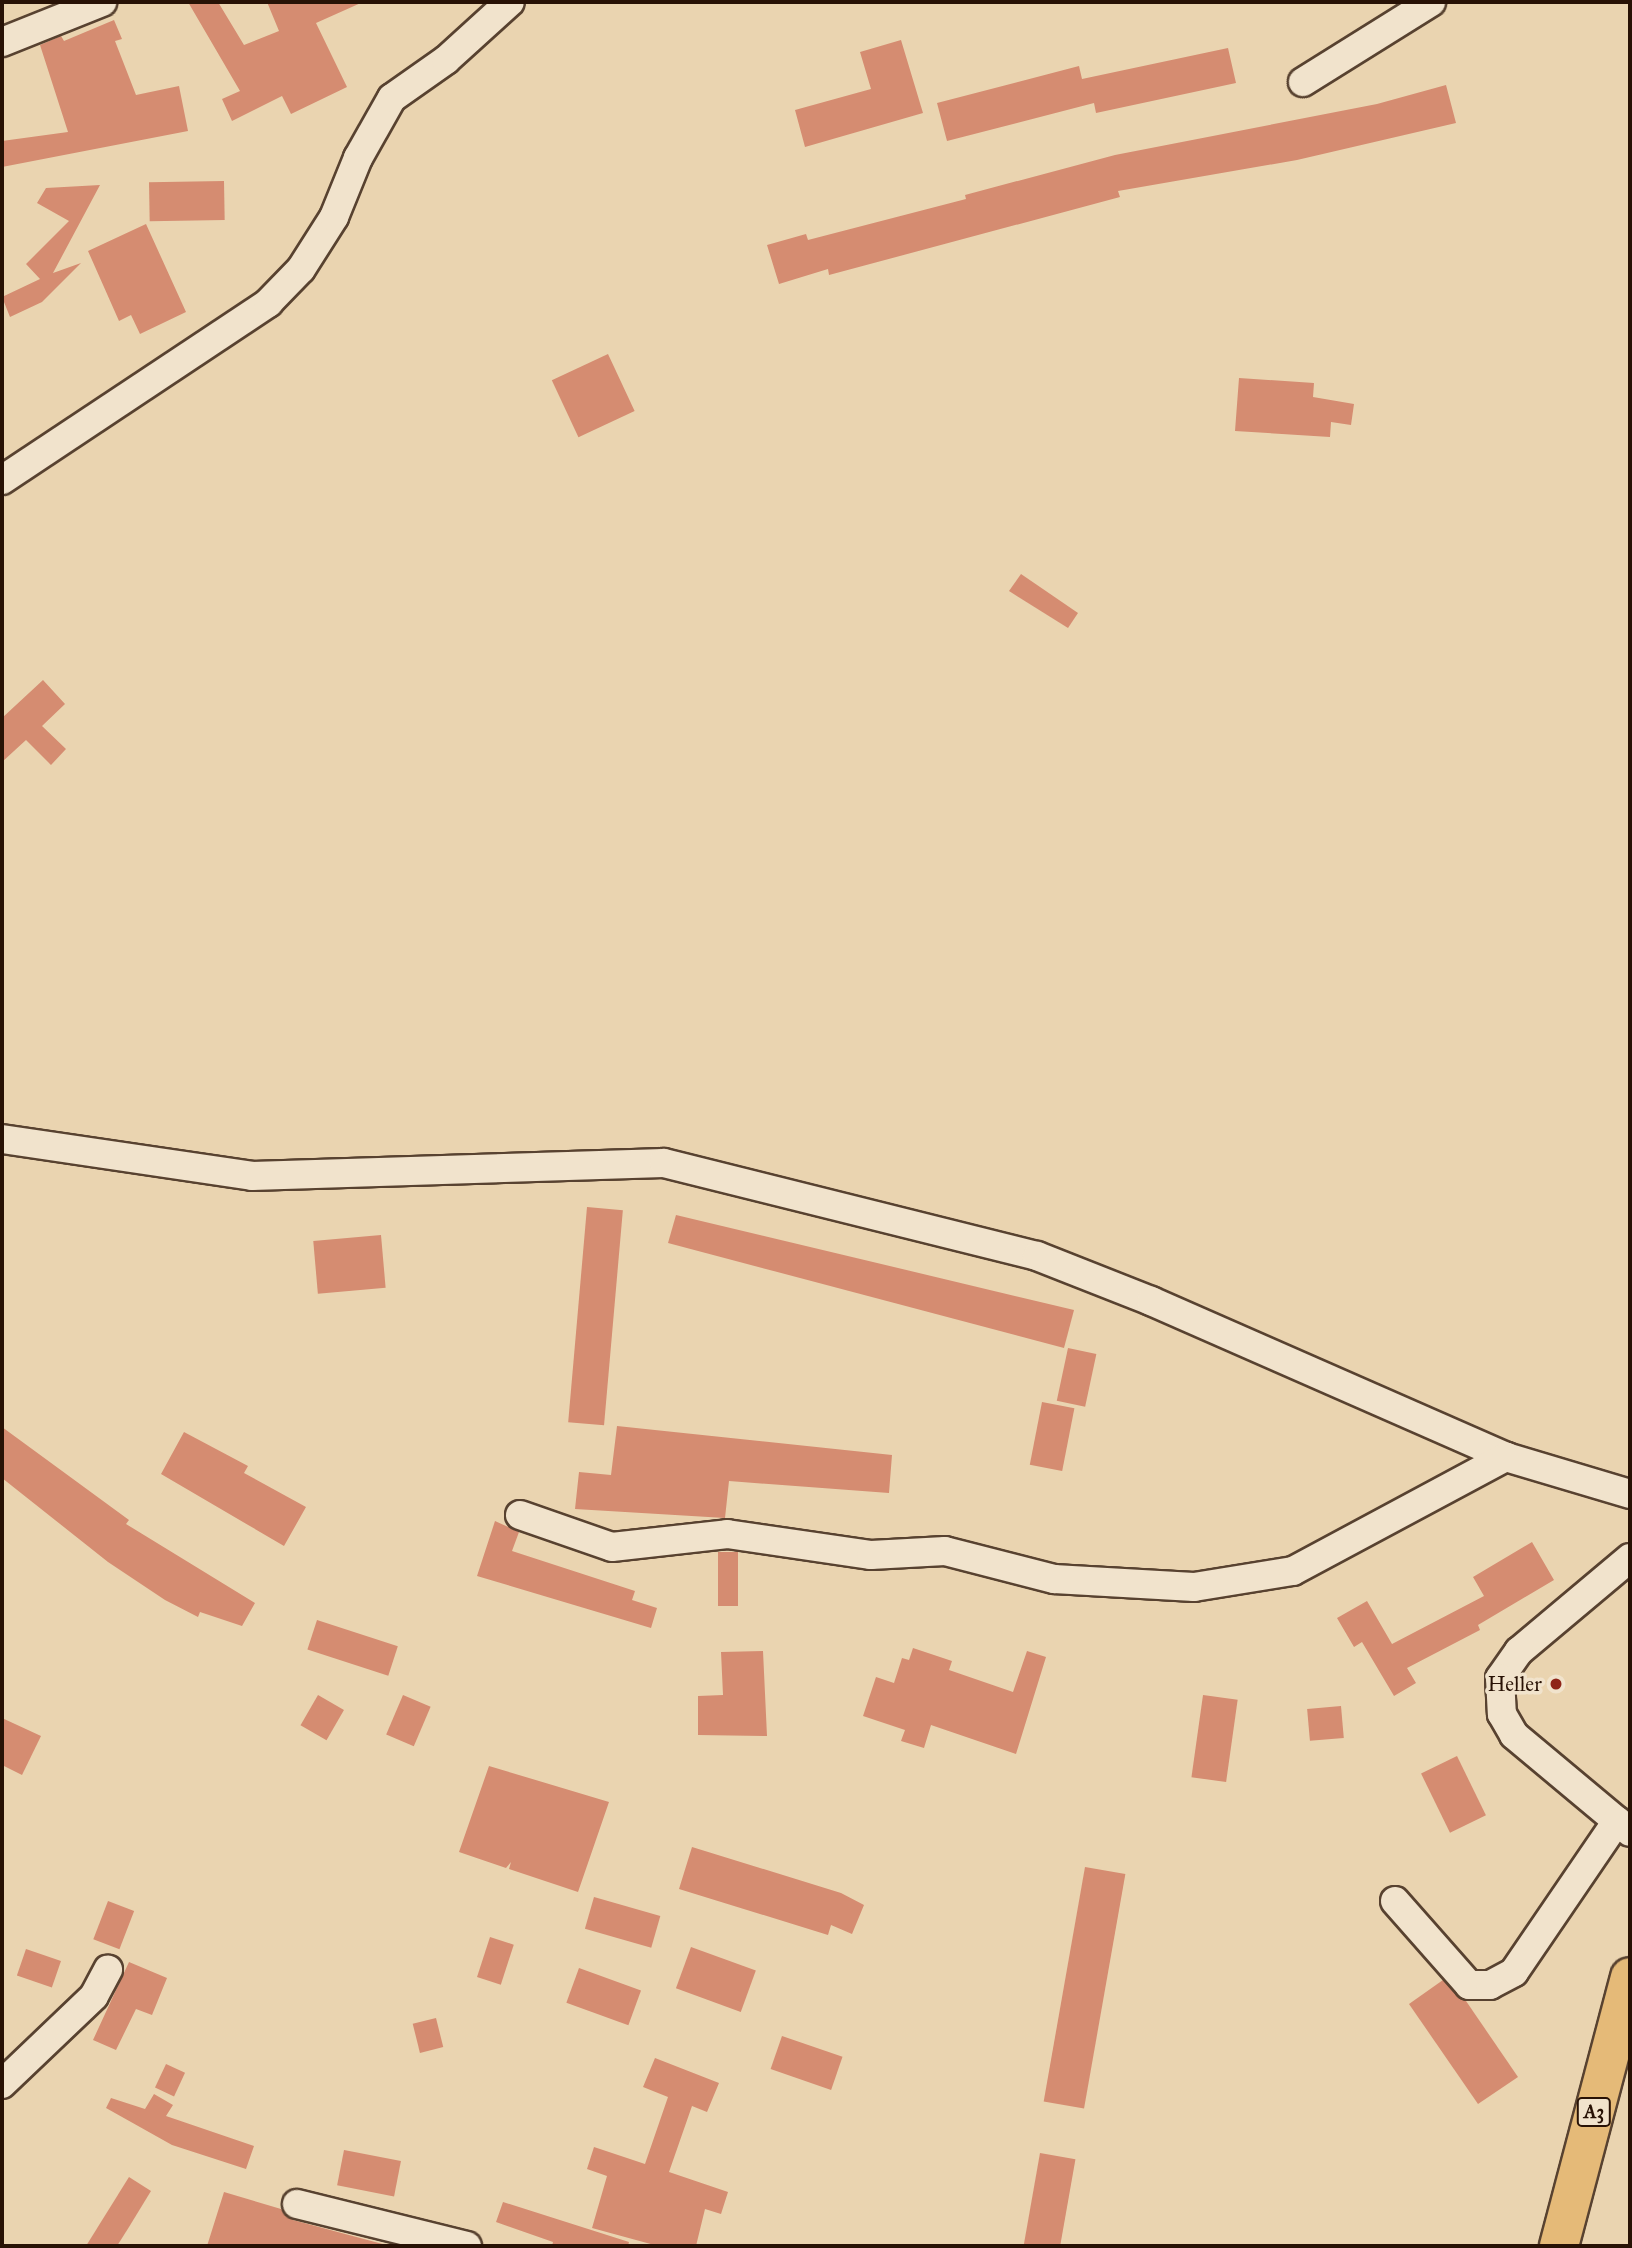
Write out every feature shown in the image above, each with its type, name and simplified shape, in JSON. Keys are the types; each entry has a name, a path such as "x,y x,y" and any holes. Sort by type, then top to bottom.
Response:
{"highway":[{"name":"A3","path":"1559,2246 1628,1996"}],"street":[{"path":"2,43 102,2"},
{"path":"2,480 268,303 302,269 334,217 358,158 392,98 446,60 510,2"},
{"path":"1303,82 1431,2"},
{"path":"2,1139 252,1176 664,1163 1037,1256 1151,1301 1506,1457 1630,1494"},
{"path":"520,1515 612,1547 727,1534 871,1555 945,1551 1054,1578 1194,1587 1293,1572 1506,1457"},
{"path":"1395,1901 1469,1985 1490,1984 1514,1972 1624,1827 1514,1735 1502,1714 1500,1678 1519,1651 1630,1558"},
{"path":"2,2084 94,1996 108,1970"},
{"path":"297,2204 467,2246"}],"building":[{"path":"188,2 218,2 244,45 279,31 267,2 363,2 316,23 347,87 291,114 282,96 232,121 222,99 240,91"},
{"path":"114,20 122,39 115,41 136,95 179,86 188,131 2,167 2,141 68,132 40,45 61,36 64,41"},
{"path":"901,40 923,113 805,147 795,110 871,89 860,52"},
{"path":"1228,48 1236,83 1096,113 1094,103 947,141 937,103 1079,66 1082,79"},
{"path":"1446,85 1456,123 1297,160 1118,191 1120,197 829,275 828,269 779,284 767,245 806,234 808,240 966,199 965,195 1115,155 1377,104"},
{"path":"224,181 225,220 150,221 149,182"},
{"path":"100,185 53,273 81,263 42,302 10,317 2,297 40,279 26,264 69,221 37,203 46,188"},
{"path":"146,224 186,312 140,334 131,315 119,321 88,251"},
{"path":"608,354 635,411 578,437 552,380"},
{"path":"1239,378 1314,383 1313,397 1354,404 1351,425 1331,422 1330,437 1235,431"},
{"path":"1021,574 1078,613 1068,628 1009,591"},
{"path":"43,680 65,704 42,726 66,749 51,765 26,740 2,762 2,718"},
{"path":"587,1207 623,1210 604,1425 568,1422"},
{"path":"676,1215 1074,1310 1064,1348 668,1243"},
{"path":"381,1235 386,1288 318,1294 313,1241"},
{"path":"1068,1348 1096,1354 1085,1407 1057,1401"},
{"path":"1042,1402 1074,1408 1062,1471 1030,1465"},
{"path":"617,1426 892,1455 889,1493 729,1481 725,1518 575,1509 579,1472 611,1475"},
{"path":"2,1427 129,1520 126,1524 255,1603 242,1626 200,1612 198,1617 165,1600 108,1562 2,1478"},
{"path":"184,1432 248,1466 244,1473 306,1507 284,1546 161,1474"},
{"path":"495,1521 519,1532 512,1551 635,1591 632,1600 657,1608 651,1628 477,1576"},
{"path":"1532,1542 1554,1580 1478,1625 1480,1630 1407,1668 1416,1683 1394,1696 1362,1642 1354,1647 1337,1618 1367,1601 1392,1644 1484,1596 1473,1577"},
{"path":"718,1552 738,1552 738,1606 718,1606"},
{"path":"317,1620 398,1646 388,1676 307,1649"},
{"path":"913,1648 952,1661 949,1670 1013,1692 1027,1651 1046,1657 1016,1754 931,1725 924,1748 901,1741 905,1730 863,1716 876,1677 894,1683 902,1658 909,1660"},
{"path":"763,1651 767,1736 698,1735 698,1696 723,1695 721,1652"},
{"path":"318,1695 344,1710 326,1740 300,1725"},
{"path":"403,1695 431,1707 414,1746 386,1735"},
{"path":"1203,1695 1238,1700 1226,1782 1191,1777"},
{"path":"1341,1706 1344,1738 1310,1741 1307,1709"},
{"path":"2,1718 41,1736 22,1775 2,1765"},
{"path":"1457,1756 1486,1815 1450,1833 1421,1774"},
{"path":"489,1766 609,1802 578,1892 509,1869 511,1862 506,1868 459,1852"},
{"path":"692,1847 841,1893 864,1905 852,1934 831,1925 828,1935 679,1889"},
{"path":"1085,1867 1125,1874 1084,2109 1044,2101"},
{"path":"594,1897 660,1916 651,1948 585,1929"},
{"path":"108,1901 134,1911 119,1949 93,1939"},
{"path":"490,1937 514,1945 501,1985 477,1977"},
{"path":"691,1947 756,1971 741,2012 676,1988"},
{"path":"26,1949 61,1961 52,1988 17,1975"},
{"path":"129,1962 167,1978 152,2015 136,2009 116,2050 93,2040"},
{"path":"579,1968 641,1991 628,2025 566,2003"},
{"path":"1443,1980 1466,2001 1518,2077 1478,2104 1409,2004"},
{"path":"436,2018 443,2047 420,2053 413,2024"},
{"path":"782,2036 843,2057 831,2090 771,2069"},
{"path":"655,2058 719,2083 707,2112 692,2106 669,2172 728,2192 721,2214 705,2209 696,2246 658,2246 592,2228 607,2176 587,2169 594,2147 645,2164 668,2097 643,2087"},
{"path":"166,2064 185,2073 174,2096 155,2088"},
{"path":"154,2094 173,2105 166,2116 254,2146 246,2169 172,2145 106,2108 111,2098 145,2109"},
{"path":"344,2150 401,2161 394,2196 337,2185"},
{"path":"1040,2153 1075,2159 1060,2246 1024,2246"},
{"path":"129,2177 151,2191 129,2227 117,2246 86,2246"},
{"path":"224,2192 281,2209 293,2220 390,2246 207,2246"},
{"path":"503,2202 629,2242 628,2246 552,2246 553,2242 496,2222"}],"place":[{"name":"Heller","path":"1556,1684"}]}
